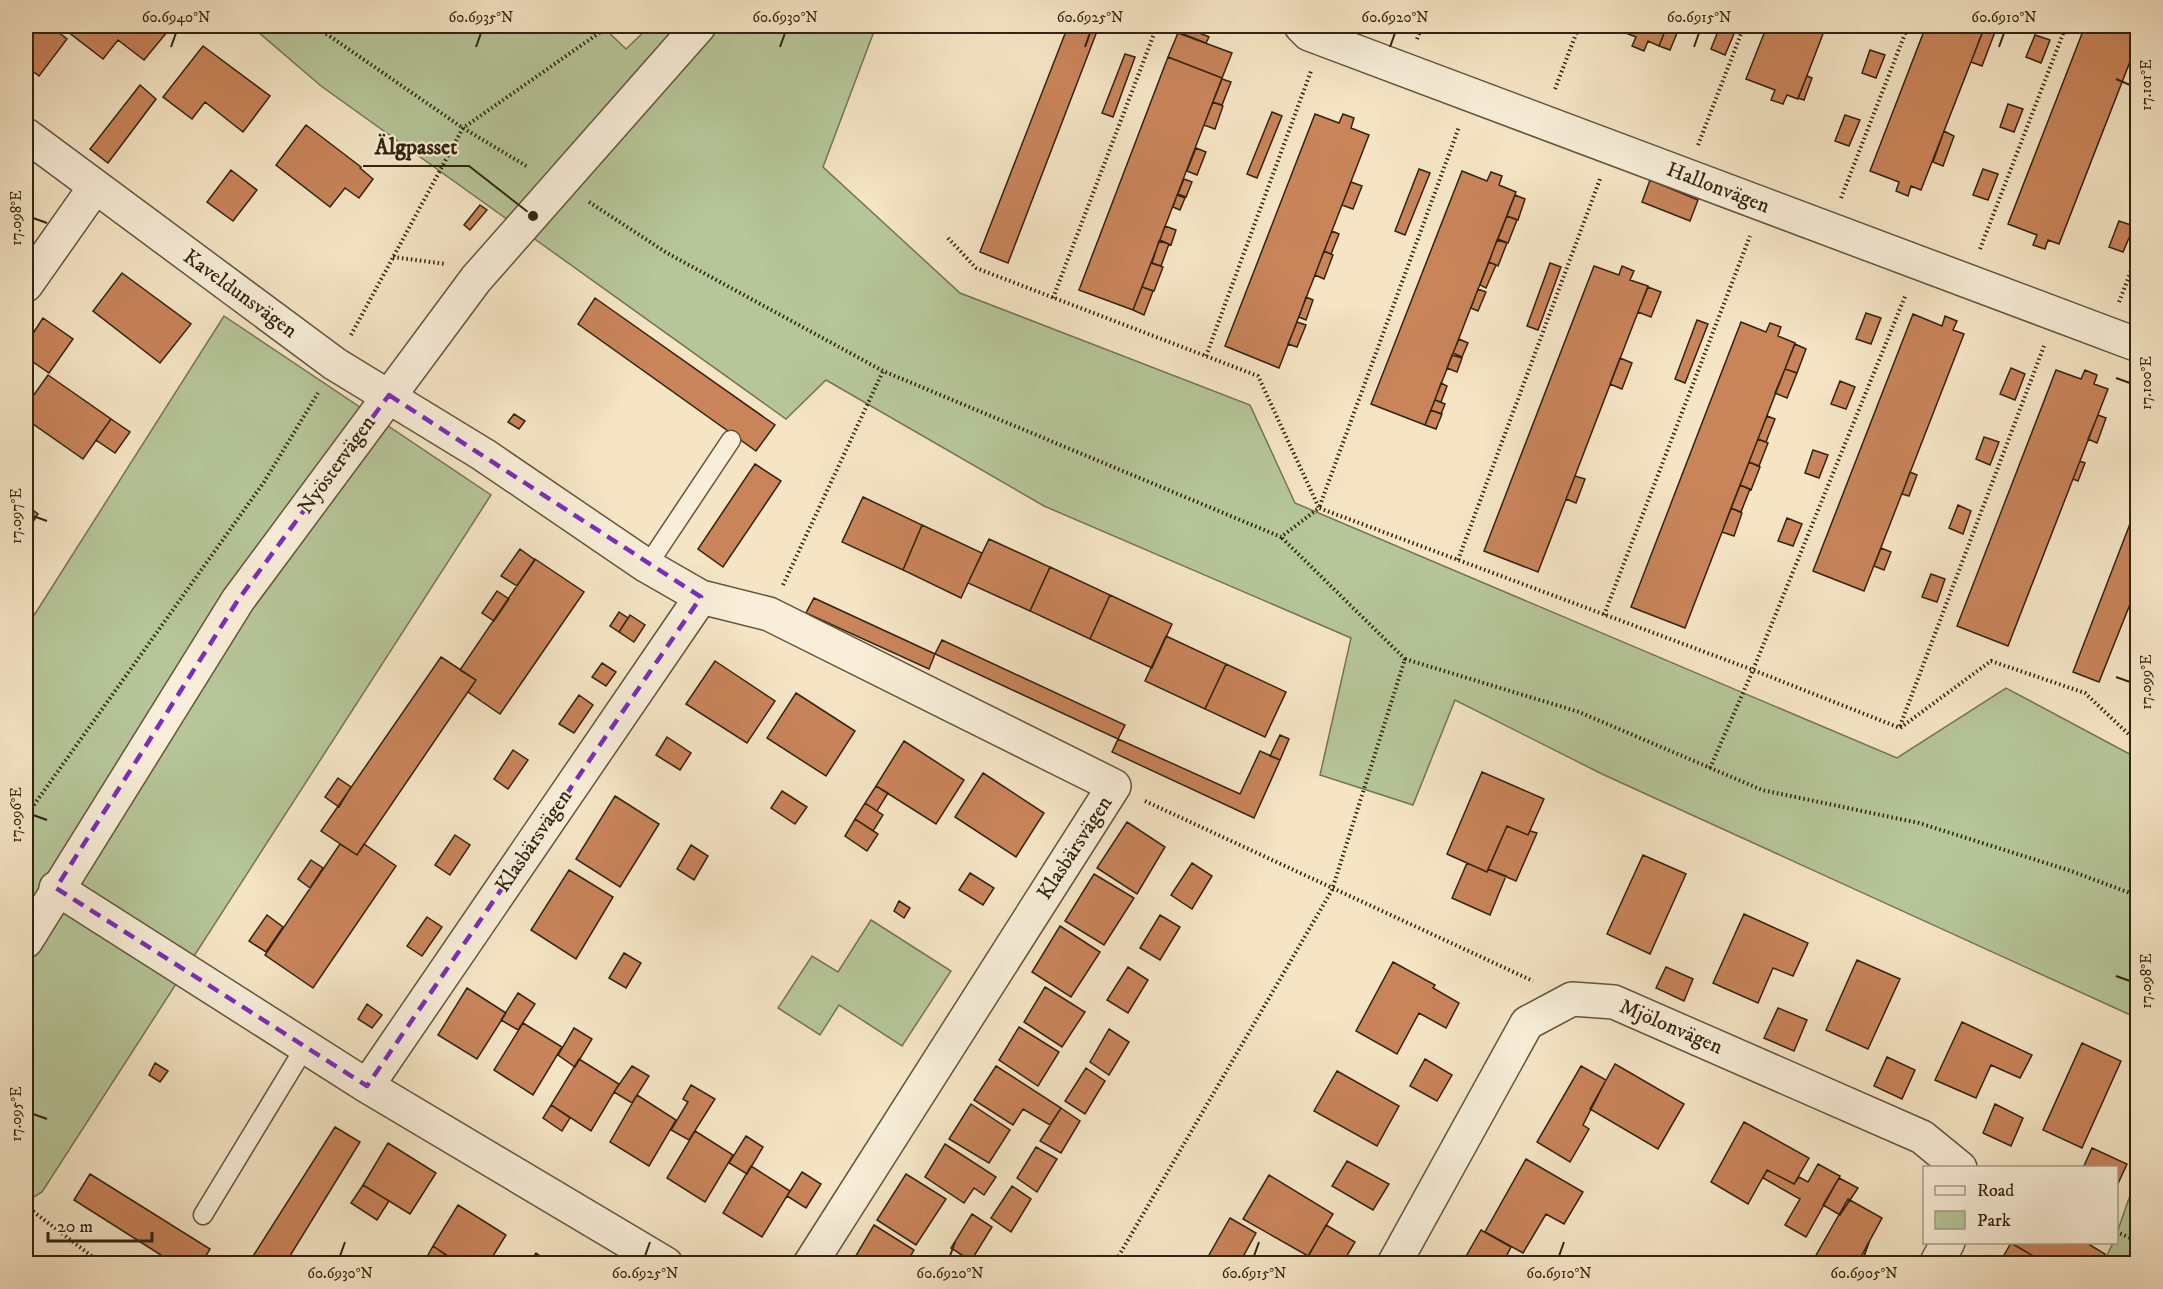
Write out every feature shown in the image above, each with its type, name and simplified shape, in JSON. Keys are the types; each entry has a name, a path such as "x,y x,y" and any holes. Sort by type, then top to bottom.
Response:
{"street":[{"name":"Nyöstervägen","path":"26,941 56,888 238,600 476,279 699,26"},
{"name":"Hallonvägen","path":"1312,32 1471,95 2138,345"},
{"name":"Kaveldunsvägen","path":"26,135 335,364 389,395"},
{"path":"26,285 95,187"},
{"name":"Klasbärsvägen","path":"389,395 484,455 647,566 701,597 769,614 1114,786 810,1263"},
{"name":"Klasbärsvägen","path":"367,1086 701,597"},
{"path":"56,888 367,1086 666,1263"},
{"path":"1394,1263 1527,1023 1572,999"},
{"name":"Mjölonvägen","path":"1572,999 1614,1002 1922,1137 1959,1166"},
{"path":"1936,1263 1947,1244"}],"lane":[{"path":"647,566 730,440"},
{"path":"203,1215 306,1047"}],"path":[{"path":"315,26 462,128 562,184 667,253 883,371 1281,537 1405,659 1579,712 1762,790 1919,823 2071,871 2138,896"},
{"path":"26,816 264,482 335,364 462,128 609,26"},
{"path":"1053,298 1157,26"},
{"path":"1543,122 1579,26"},
{"path":"1686,176 1743,26"},
{"path":"1828,229 1908,26"},
{"path":"1968,282 2066,26"},
{"path":"1206,356 1312,32"},
{"path":"1281,537 1319,508 1471,95"},
{"path":"1458,560 1612,148"},
{"path":"1604,616 1762,204"},
{"path":"948,238 976,268 1258,376 1319,508 1754,670 1900,728"},
{"path":"2107,334 2138,253"},
{"path":"393,257 449,265"},
{"path":"1710,768 1754,670 1918,263"},
{"path":"1900,728 2056,315"},
{"path":"769,614 883,371"},
{"path":"1114,1263 1332,890 1405,659"},
{"path":"1900,728 1991,661 2085,693 2138,743"},
{"path":"1114,786 1332,890 1572,999"},
{"path":"26,1206 102,1263"},
{"path":"2118,1233 2138,1241"}],"highlighted area":[{"path":"389,395 701,597 367,1086 56,888 238,600"}],"green space":[{"path":"251,26 602,26 626,49 650,26 876,26 823,167 960,293 1250,405 1295,503 1897,758 2006,688 2137,758 2137,1018 1602,774 1455,700 1413,805 1320,775 1351,638 1044,506 826,380 786,419 321,86"},
{"path":"224,316 491,495 42,1192 26,1202 26,628"},
{"path":"871,920 951,971 902,1046 839,1005 820,1035 778,1008 812,956 838,972"},
{"path":"2137,1175 2137,1263 2103,1263 2112,1244 2118,1244 2118,1230"}],"building":[{"path":"30,26 50,26 67,39 39,76 26,66 26,31"},
{"path":"71,26 172,26 144,60 118,40 103,59 67,31"},
{"path":"1068,26 1099,26 1008,263 980,252"},
{"path":"1608,26 1667,26 1659,46 1648,41 1644,51 1632,46 1636,37"},
{"path":"1667,26 1680,26 1670,50 1659,46"},
{"path":"1720,26 1736,29 1725,55 1711,49"},
{"path":"1767,26 1826,26 1798,99 1787,95 1783,104 1771,100 1775,90 1746,79"},
{"path":"1926,26 1985,26 1921,190 1911,186 1908,196 1896,191 1899,182 1870,171"},
{"path":"2085,26 2138,26 2138,41 2059,244 2048,240 2045,249 2033,245 2037,235 2008,224"},
{"path":"1185,27 1209,37 1206,43 1183,34"},
{"path":"1984,28 1995,32 1982,66 1971,62"},
{"path":"1178,33 1232,53 1222,78 1168,57"},
{"path":"2035,35 2050,40 2041,63 2026,57"},
{"path":"203,46 270,96 243,132 205,102 192,119 163,97"},
{"path":"1870,50 1885,55 1876,78 1862,73"},
{"path":"1125,54 1135,57 1113,117 1102,113"},
{"path":"1168,57 1222,78 1133,310 1079,290"},
{"path":"1807,76 1812,78 1804,100 1798,98"},
{"path":"1222,79 1231,82 1222,105 1213,102"},
{"path":"140,85 156,99 108,163 90,149"},
{"path":"1213,102 1223,106 1215,129 1204,125"},
{"path":"2008,104 2023,109 2014,132 2000,127"},
{"path":"1272,112 1282,116 1257,178 1247,174"},
{"path":"1315,114 1339,123 1343,114 1354,118 1351,128 1369,135 1279,368 1225,346"},
{"path":"1845,115 1860,120 1849,146 1835,141"},
{"path":"306,125 361,167 373,179 359,198 345,188 330,207 276,165"},
{"path":"1944,131 1954,136 1943,166 1933,162"},
{"path":"1196,148 1206,152 1197,175 1187,171"},
{"path":"1419,169 1430,173 1405,235 1395,231"},
{"path":"1983,169 1998,174 1988,200 1973,195"},
{"path":"231,170 257,190 233,221 207,202"},
{"path":"1462,171 1487,181 1491,172 1502,176 1499,185 1516,192 1425,425 1371,404"},
{"path":"1184,179 1192,182 1186,197 1178,194"},
{"path":"1650,180 1698,200 1690,221 1642,202"},
{"path":"1351,182 1362,186 1353,209 1342,205"},
{"path":"1177,195 1185,198 1180,210 1173,207"},
{"path":"1515,195 1525,199 1518,220 1507,216"},
{"path":"480,205 487,210 470,230 464,225"},
{"path":"1507,216 1517,220 1508,243 1498,239"},
{"path":"2119,221 2134,226 2123,252 2109,247"},
{"path":"1165,226 1176,230 1171,245 1160,240"},
{"path":"1332,231 1339,234 1331,254 1324,251"},
{"path":"1497,240 1507,243 1498,266 1489,262"},
{"path":"1159,241 1169,244 1161,266 1152,263"},
{"path":"1324,251 1333,255 1324,279 1315,275"},
{"path":"1489,262 1496,265 1486,288 1480,285"},
{"path":"1151,263 1163,267 1154,291 1142,287"},
{"path":"1550,263 1561,267 1538,330 1527,326"},
{"path":"1594,266 1619,275 1622,266 1634,271 1630,280 1648,286 1538,572 1484,551"},
{"path":"122,273 191,324 160,363 93,311"},
{"path":"1142,287 1153,291 1144,315 1133,310"},
{"path":"1648,287 1661,292 1651,317 1638,312"},
{"path":"1478,289 1486,292 1478,311 1471,308"},
{"path":"1306,297 1313,300 1306,320 1299,317"},
{"path":"595,298 775,425 756,451 578,324"},
{"path":"1866,313 1881,318 1871,344 1856,339"},
{"path":"1913,314 1942,326 1945,316 1957,321 1953,330 1964,334 1864,591 1813,571"},
{"path":"43,318 73,339 49,373 26,357 26,344"},
{"path":"1697,320 1708,324 1685,383 1675,379"},
{"path":"1297,322 1306,325 1297,347 1288,344"},
{"path":"1741,322 1766,332 1770,323 1781,327 1778,336 1795,343 1685,628 1631,607"},
{"path":"1459,339 1468,343 1462,357 1453,353"},
{"path":"1795,344 1806,349 1797,373 1785,369"},
{"path":"1452,355 1462,358 1457,372 1447,368"},
{"path":"1620,358 1632,363 1622,389 1610,384"},
{"path":"2011,368 2025,374 2015,400 2000,394"},
{"path":"1785,369 1797,373 1787,398 1775,393"},
{"path":"2056,370 2081,379 2085,370 2097,375 2094,384 2108,389 2008,646 1957,626"},
{"path":"48,375 111,419 83,459 26,419 26,406"},
{"path":"1840,381 1855,387 1846,409 1831,404"},
{"path":"1441,383 1447,386 1441,402 1435,400"},
{"path":"1435,400 1445,404 1441,414 1431,410"},
{"path":"1431,410 1442,414 1436,429 1425,425"},
{"path":"514,414 525,421 519,429 508,422"},
{"path":"2098,415 2106,418 2097,443 2088,439"},
{"path":"1767,416 1775,419 1766,442 1758,439"},
{"path":"111,419 130,432 115,453 96,440"},
{"path":"1984,437 1999,442 1990,465 1976,459"},
{"path":"1758,439 1768,443 1759,466 1749,462"},
{"path":"1813,450 1828,455 1819,478 1805,473"},
{"path":"2080,461 2085,463 2078,481 2073,479"},
{"path":"1749,462 1760,467 1751,490 1740,485"},
{"path":"755,464 781,481 723,567 698,549"},
{"path":"1910,472 1917,475 1909,496 1902,494"},
{"path":"1575,476 1585,479 1576,503 1566,499"},
{"path":"1740,485 1750,489 1741,512 1731,508"},
{"path":"863,497 922,525 903,570 842,542"},
{"path":"2138,503 2138,584 2099,682 2073,672"},
{"path":"26,505 38,514 26,533"},
{"path":"1958,505 1971,511 1963,534 1949,528"},
{"path":"1731,508 1742,513 1734,536 1722,532"},
{"path":"1787,518 1802,524 1793,546 1778,541"},
{"path":"922,525 982,553 961,598 903,570"},
{"path":"989,539 1050,567 1030,611 968,583"},
{"path":"1881,548 1891,552 1884,570 1874,566"},
{"path":"520,549 535,560 517,586 501,576"},
{"path":"535,559 584,592 500,714 468,692 476,680 460,670"},
{"path":"1050,567 1110,595 1090,639 1030,611"},
{"path":"1931,574 1945,579 1937,602 1922,597"},
{"path":"497,591 509,599 494,621 482,613"},
{"path":"1110,595 1172,624 1152,668 1090,639"},
{"path":"814,598 935,654 929,669 806,613"},
{"path":"619,612 628,618 619,632 610,626"},
{"path":"630,615 645,625 634,642 619,632"},
{"path":"1166,636 1226,664 1205,709 1145,681"},
{"path":"942,640 1125,725 1118,739 935,654"},
{"path":"441,657 476,680 357,855 321,831"},
{"path":"715,661 775,701 747,743 686,704"},
{"path":"602,663 616,672 606,686 592,677"},
{"path":"1226,664 1286,692 1265,737 1205,709"},
{"path":"796,693 855,731 826,776 767,738"},
{"path":"579,695 593,705 574,733 559,724"},
{"path":"1280,735 1289,739 1280,760 1270,756"},
{"path":"667,737 691,753 680,770 656,755"},
{"path":"1118,739 1240,794 1260,751 1280,760 1254,818 1112,752"},
{"path":"904,741 964,780 936,824 876,786"},
{"path":"513,750 528,760 508,789 494,779"},
{"path":"1482,772 1544,799 1528,835 1507,826 1487,872 1447,854"},
{"path":"983,773 1044,813 1016,857 955,817"},
{"path":"338,778 351,787 339,807 325,797"},
{"path":"876,786 888,793 877,811 865,803"},
{"path":"782,791 807,807 795,824 771,808"},
{"path":"615,796 659,824 620,887 576,859"},
{"path":"865,803 883,815 873,831 855,819"},
{"path":"855,819 878,834 867,851 845,836"},
{"path":"1127,822 1165,847 1137,894 1097,868"},
{"path":"1507,826 1528,835 1530,831 1537,833 1516,881 1488,869"},
{"path":"455,835 470,845 450,875 435,865"},
{"path":"340,844 357,855 364,844 396,866 313,988 265,955"},
{"path":"691,845 708,856 694,880 677,869"},
{"path":"1643,855 1686,874 1650,954 1607,934"},
{"path":"311,860 323,868 310,888 298,879"},
{"path":"1192,863 1212,876 1192,909 1171,895"},
{"path":"1467,863 1487,872 1488,869 1506,876 1490,915 1452,898"},
{"path":"569,870 613,897 576,959 531,930"},
{"path":"970,873 994,888 983,905 959,890"},
{"path":"1094,874 1134,898 1104,945 1065,921"},
{"path":"899,901 910,908 904,918 894,911"},
{"path":"1744,914 1808,943 1793,976 1773,968 1758,1003 1713,983"},
{"path":"267,915 283,927 266,952 249,941"},
{"path":"1160,915 1180,927 1160,960 1140,948"},
{"path":"427,917 442,927 422,956 407,946"},
{"path":"1060,926 1100,952 1071,997 1032,972"},
{"path":"624,953 641,963 626,988 609,978"},
{"path":"1857,960 1900,979 1868,1049 1826,1030"},
{"path":"1393,962 1435,985 1433,988 1459,1003 1446,1028 1419,1013 1397,1054 1356,1031"},
{"path":"1128,967 1148,980 1128,1013 1107,1000"},
{"path":"1666,967 1693,979 1684,1001 1656,988"},
{"path":"1045,987 1085,1012 1062,1047 1024,1022"},
{"path":"467,988 506,1013 477,1059 438,1035"},
{"path":"518,993 535,1004 518,1030 501,1020"},
{"path":"367,1004 382,1015 372,1028 358,1019"},
{"path":"1778,1008 1807,1020 1794,1051 1764,1038"},
{"path":"1962,1022 2032,1055 2020,1078 1991,1065 1976,1098 1935,1080"},
{"path":"523,1023 562,1047 533,1095 494,1070"},
{"path":"1019,1027 1059,1052 1038,1086 999,1060"},
{"path":"574,1028 592,1039 575,1067 558,1055"},
{"path":"1109,1029 1129,1042 1109,1075 1090,1062"},
{"path":"2082,1043 2121,1061 2082,1148 2043,1130"},
{"path":"1887,1057 1915,1070 1902,1099 1874,1086"},
{"path":"579,1059 619,1084 591,1131 551,1105"},
{"path":"1425,1059 1452,1075 1437,1101 1410,1086"},
{"path":"155,1063 168,1071 160,1082 149,1075"},
{"path":"1615,1064 1684,1104 1658,1149 1590,1109"},
{"path":"632,1066 649,1076 632,1103 614,1092"},
{"path":"996,1066 1061,1108 1050,1125 1023,1109 1013,1125 974,1100"},
{"path":"1581,1066 1606,1080 1583,1125 1589,1129 1570,1162 1537,1142"},
{"path":"1086,1068 1105,1081 1085,1114 1065,1101"},
{"path":"1337,1071 1399,1106 1377,1146 1314,1111"},
{"path":"691,1085 715,1099 689,1140 671,1130 688,1102 683,1099"},
{"path":"637,1095 676,1120 649,1166 610,1142"},
{"path":"971,1104 1010,1130 989,1163 949,1139"},
{"path":"1995,1104 2023,1118 2011,1146 1983,1133"},
{"path":"551,1105 570,1118 562,1131 543,1118"},
{"path":"1061,1108 1080,1121 1061,1153 1040,1141"},
{"path":"1744,1122 1809,1158 1794,1184 1767,1170 1748,1204 1711,1182"},
{"path":"335,1127 360,1142 285,1264 248,1264"},
{"path":"695,1131 733,1155 705,1202 667,1178"},
{"path":"746,1136 763,1147 747,1174 729,1163"},
{"path":"388,1143 436,1173 410,1214 363,1185"},
{"path":"945,1144 996,1177 984,1195 974,1188 964,1203 925,1177"},
{"path":"1036,1147 1057,1159 1037,1192 1017,1178"},
{"path":"2092,1148 2127,1164 2118,1184 2118,1166 2084,1166"},
{"path":"1526,1159 1583,1192 1564,1224 1546,1214 1523,1253 1485,1232"},
{"path":"1347,1161 1389,1184 1373,1210 1332,1186"},
{"path":"1818,1164 1840,1176 1806,1237 1785,1225 1800,1199 1763,1178 1767,1170 1794,1184 1799,1177 1808,1182"},
{"path":"751,1166 790,1191 762,1237 723,1213"},
{"path":"802,1172 821,1184 806,1208 787,1196"},
{"path":"90,1174 210,1249 201,1264 175,1264 74,1200"},
{"path":"906,1174 946,1199 916,1245 877,1220"},
{"path":"1269,1175 1333,1214 1308,1256 1243,1219"},
{"path":"1839,1178 1858,1188 1840,1215 1823,1205"},
{"path":"363,1185 389,1201 377,1220 351,1203"},
{"path":"1012,1186 1031,1199 1011,1232 991,1218"},
{"path":"1848,1199 1882,1218 1857,1264 1811,1264"},
{"path":"458,1205 506,1235 488,1264 460,1264 433,1246"},
{"path":"972,1214 992,1227 971,1261 951,1248"},
{"path":"1230,1218 1256,1233 1239,1264 1222,1264 1209,1255"},
{"path":"874,1225 914,1250 906,1264 851,1264"},
{"path":"1326,1225 1355,1242 1342,1264 1304,1264"},
{"path":"1481,1230 1511,1247 1507,1255 1521,1264 1474,1264 1465,1258"},
{"path":"2010,1244 2013,1244 2047,1264 1999,1264"},
{"path":"2013,1244 2088,1244 2105,1254 2100,1264 2047,1264"},
{"path":"433,1246 447,1256 442,1264 423,1264"},
{"path":"536,1253 552,1264 529,1264"}],"place":[{"name":"Älgpasset","path":"533,216"}]}
